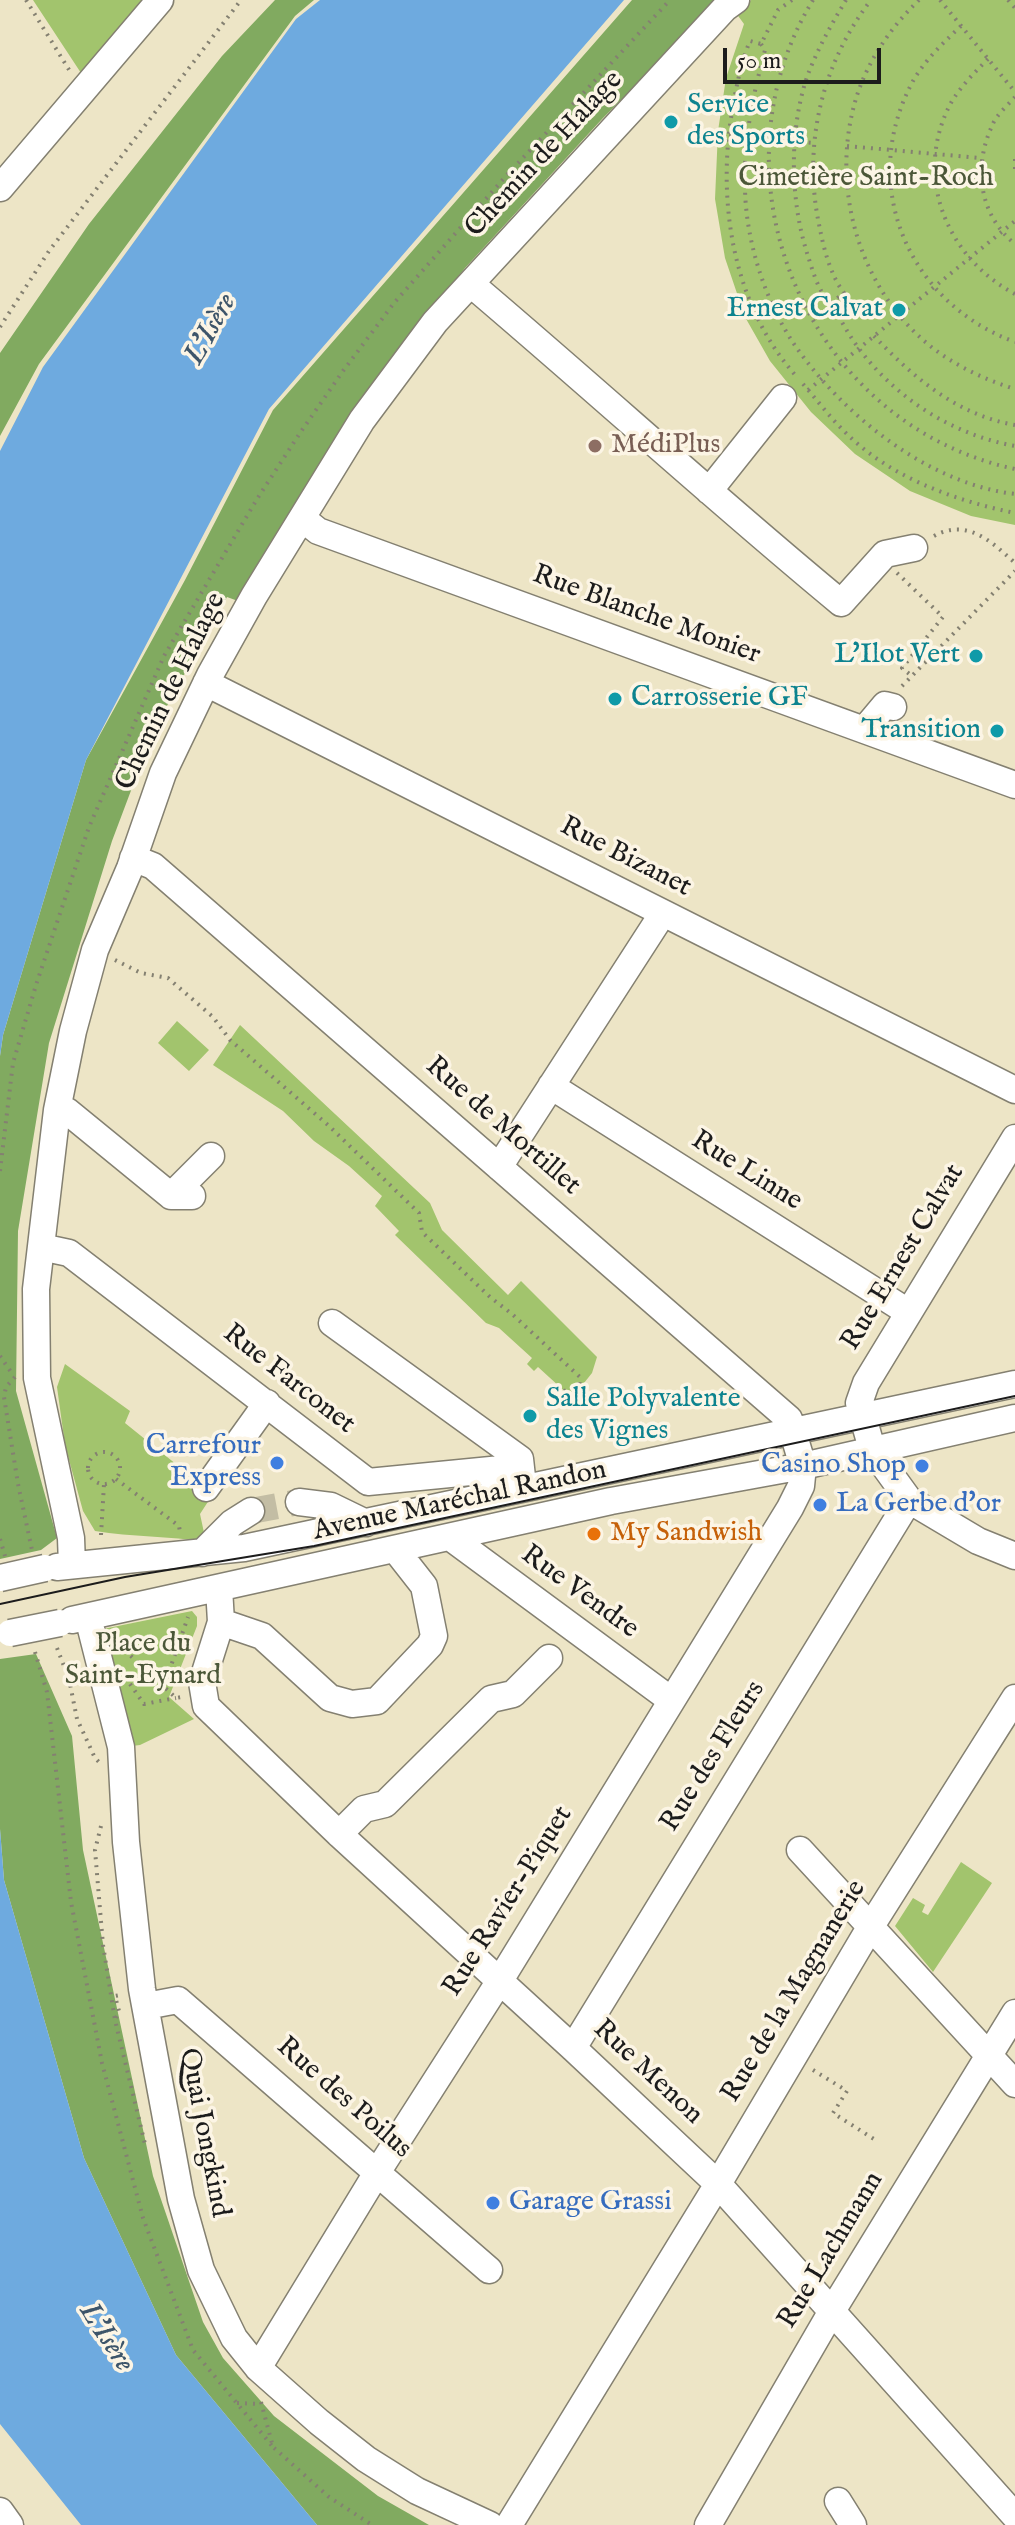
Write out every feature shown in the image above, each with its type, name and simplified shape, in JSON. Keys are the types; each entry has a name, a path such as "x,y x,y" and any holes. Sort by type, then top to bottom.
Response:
{"street":[{"path":"0,188 160,0"},
{"name":"Chemin de Halage","path":"72,1565 71,1538 37,1378 36,1289 57,1110 73,1031 95,950 133,858 163,773 206,683 254,596 362,420 386,387 435,322 715,18 736,0"},
{"path":"471,284 841,603 885,554 914,548"},
{"path":"709,491 796,394"},
{"name":"Rue Blanche Monier","path":"303,519 318,531 1015,785"},
{"name":"Rue Bizanet","path":"206,683 1015,1090"},
{"path":"864,730 889,706"},
{"name":"Rue de Mortillet","path":"133,858 153,866 789,1419 803,1466"},
{"path":"499,1167 663,913"},
{"name":"Rue Linne","path":"551,1086 908,1312"},
{"path":"57,1110 67,1111 182,1196 211,1156"},
{"name":"Rue Ernest Calvat","path":"863,1416 859,1403 866,1383 1015,1138"},
{"name":"Rue Farconet","path":"41,1247 69,1253 371,1483 501,1469 522,1483"},
{"name":"Avenue Maréchal Randon","path":"332,1323 520,1459 522,1483"},
{"name":"Avenue Maréchal Randon","path":"4,1573 192,1545 244,1548 366,1523 522,1483 792,1432 1015,1384"},
{"path":"206,1488 267,1403"},
{"path":"863,1416 872,1449 909,1500 978,1541 1015,1556"},
{"name":"Avenue Maréchal Randon","path":"0,1636 611,1501 803,1466 1015,1418"},
{"name":"Rue Ravier-Piquet","path":"258,2368 790,1508 801,1486 803,1466"},
{"name":"Rue des Fleurs","path":"573,2048 909,1500"},
{"path":"299,1502 331,1506 366,1523"},
{"path":"192,1545 251,1511"},
{"name":"Rue Vendre","path":"450,1537 671,1700"},
{"path":"221,1622 262,1636 330,1698 352,1704 377,1701 430,1645 434,1636 424,1586 395,1549"},
{"path":"205,1700 202,1682 221,1622 219,1588"},
{"name":"Quai Jongkind","path":"88,1617 121,1747 126,1842 146,2006 181,2199 201,2270 234,2338 258,2368 319,2422 366,2459 417,2491 490,2525"},
{"path":"339,1834 364,1809 385,1804 491,1699 513,1694 549,1658"},
{"name":"Rue de la Magnanerie","path":"509,2525 718,2184 871,1926 1015,1698"},
{"name":"Rue Menon","path":"205,1700 339,1834 718,2184 1015,2516"},
{"path":"800,1850 1015,2084"},
{"name":"Rue des Poilus","path":"146,2006 178,2000 489,2270"},
{"name":"Rue Lachmann","path":"708,2525 832,2311 1015,2013"},
{"path":"838,2501 853,2525"},
{"path":"0,2511 10,2525"}],"path":[{"path":"26,0 83,92"},
{"path":"0,327 49,251 241,0"},
{"path":"761,44 778,10 792,0"},
{"path":"813,0 800,21 778,79 768,139 770,199 783,258 807,314 841,364 884,406 935,440 991,464 1015,469"},
{"path":"846,0 821,44 800,102 795,141 796,197 799,228 811,266 826,299 859,349 884,377 919,407 949,425 996,443 1015,446"},
{"path":"831,303 844,293 824,249 815,207 811,171 814,143 825,84 849,33 871,0"},
{"path":"919,0 898,20 873,58 855,101 846,146 846,192 856,236 874,278 900,316 932,348 971,372 1015,389"},
{"path":"940,0 1015,94 993,123 980,158 983,197 1001,233 1015,244"},
{"path":"1008,0 1015,8"},
{"path":"961,26 935,51 914,81 899,114 891,150 891,187 898,223 912,257 934,288 960,314 992,333 1015,342"},
{"path":"1015,494 959,479 899,449 863,421 822,379 793,343 770,299 758,265 745,189 751,106 765,50 761,44 750,41 738,77 728,135 726,189 735,256 756,312 787,366 796,394 894,469 973,503 1015,513"},
{"path":"988,59 968,78 952,101 941,127 935,182 941,210 952,236 989,279 1015,294"},
{"path":"728,135 814,143"},
{"path":"846,146 980,158"},
{"path":"1015,159 1015,171"},
{"path":"796,394 841,364 1015,221"},
{"path":"874,336 926,386 965,409 997,422 1015,425"},
{"path":"914,548 943,531 974,531 1015,563"},
{"path":"885,554 898,574 943,617 902,668 912,676"},
{"path":"889,706 912,676 1015,571"},
{"path":"141,973 168,978 213,1017 230,1040 319,1117 419,1213 422,1232 580,1377 579,1388 564,1391"},
{"path":"0,1356 15,1377 15,1363"},
{"path":"98,1452 109,1452 118,1458 121,1469 116,1479 104,1484 94,1480 88,1471 89,1460 98,1452"},
{"path":"116,1479 179,1526 192,1545"},
{"path":"101,1535 104,1484"},
{"path":"0,1539 4,1573"},
{"path":"164,1686 191,1608"},
{"path":"111,1637 176,1698"},
{"path":"31,1640 47,1692 71,1902 99,2048 143,2218 193,2350 273,2447 329,2497 372,2525"},
{"path":"129,1683 144,1704 176,1698 205,1700"},
{"path":"115,1996 119,2011 115,2020"},
{"path":"820,2075 847,2091 833,2113 877,2141"},
{"path":"237,2403 261,2404 273,2447"}],"green space":[{"path":"33,0 144,0 81,73"},
{"path":"275,0 314,0 295,16 39,364 0,436 0,353 89,224 222,56"},
{"path":"632,0 721,0 603,118 465,268 383,373 238,601 227,597 163,713 144,756 112,841 49,1043 18,1231 16,1391 57,1538 41,1550 0,1559 0,1056 3,1035 86,760 185,580 273,410"},
{"name":"Cimetière Saint-Roch","path":"751,0 1015,0 1015,525 971,516 910,491 855,454 811,412 770,361 745,317 725,258 715,199 718,131 726,78 744,24 736,13"},
{"path":"177,1021 209,1050 189,1071 158,1043"},
{"path":"240,1025 430,1203 442,1230 508,1295 521,1281 597,1357 592,1373 572,1398 538,1367 534,1371 527,1364 532,1358 499,1328 486,1323 395,1235 399,1231 375,1206 382,1196 349,1166 314,1141 283,1111 213,1065"},
{"path":"65,1364 130,1411 125,1423 213,1494 200,1514 206,1542 95,1531 83,1511 65,1445 57,1387"},
{"name":"Place du Saint-Eynard","path":"192,1611 197,1617 197,1626 169,1697 194,1719 132,1746 103,1629"},
{"path":"36,1654 72,1736 83,1850 153,2176 203,2322 223,2358 274,2416 378,2496 429,2525 317,2525 176,2355 84,2158 4,1880 0,1829 0,1659"},
{"path":"961,1862 992,1883 933,1972 895,1926 913,1898 925,1905 922,1912 928,1915"}],"water":[{"name":"L'Isère","path":"320,0 624,0 269,409 86,760 3,1035 0,1056 0,451 43,367 296,19"},
{"name":"L'Isère","path":"0,1829 4,1880 84,2158 176,2355 317,2525 81,2525 0,2424"}],"tunnel":[{"path":"251,1511 299,1502"}],"tram line":[{"path":"0,1604 125,1577 314,1546 1015,1396"}],"place":[{"name":"Service des Sports","path":"671,122"},
{"name":"Ernest Calvat","path":"899,310"},
{"name":"MédiPlus","path":"595,446"},
{"name":"L'Ilot Vert","path":"976,656"},
{"name":"Carrosserie GF","path":"615,699"},
{"name":"Transition","path":"997,731"},
{"name":"Salle Polyvalente des Vignes","path":"530,1416"},
{"name":"Carrefour Express","path":"277,1463"},
{"name":"Casino Shop","path":"922,1466"},
{"name":"La Gerbe d'or","path":"820,1505"},
{"name":"My Sandwish","path":"594,1534"},
{"name":"Garage Grassi","path":"493,2203"}]}
